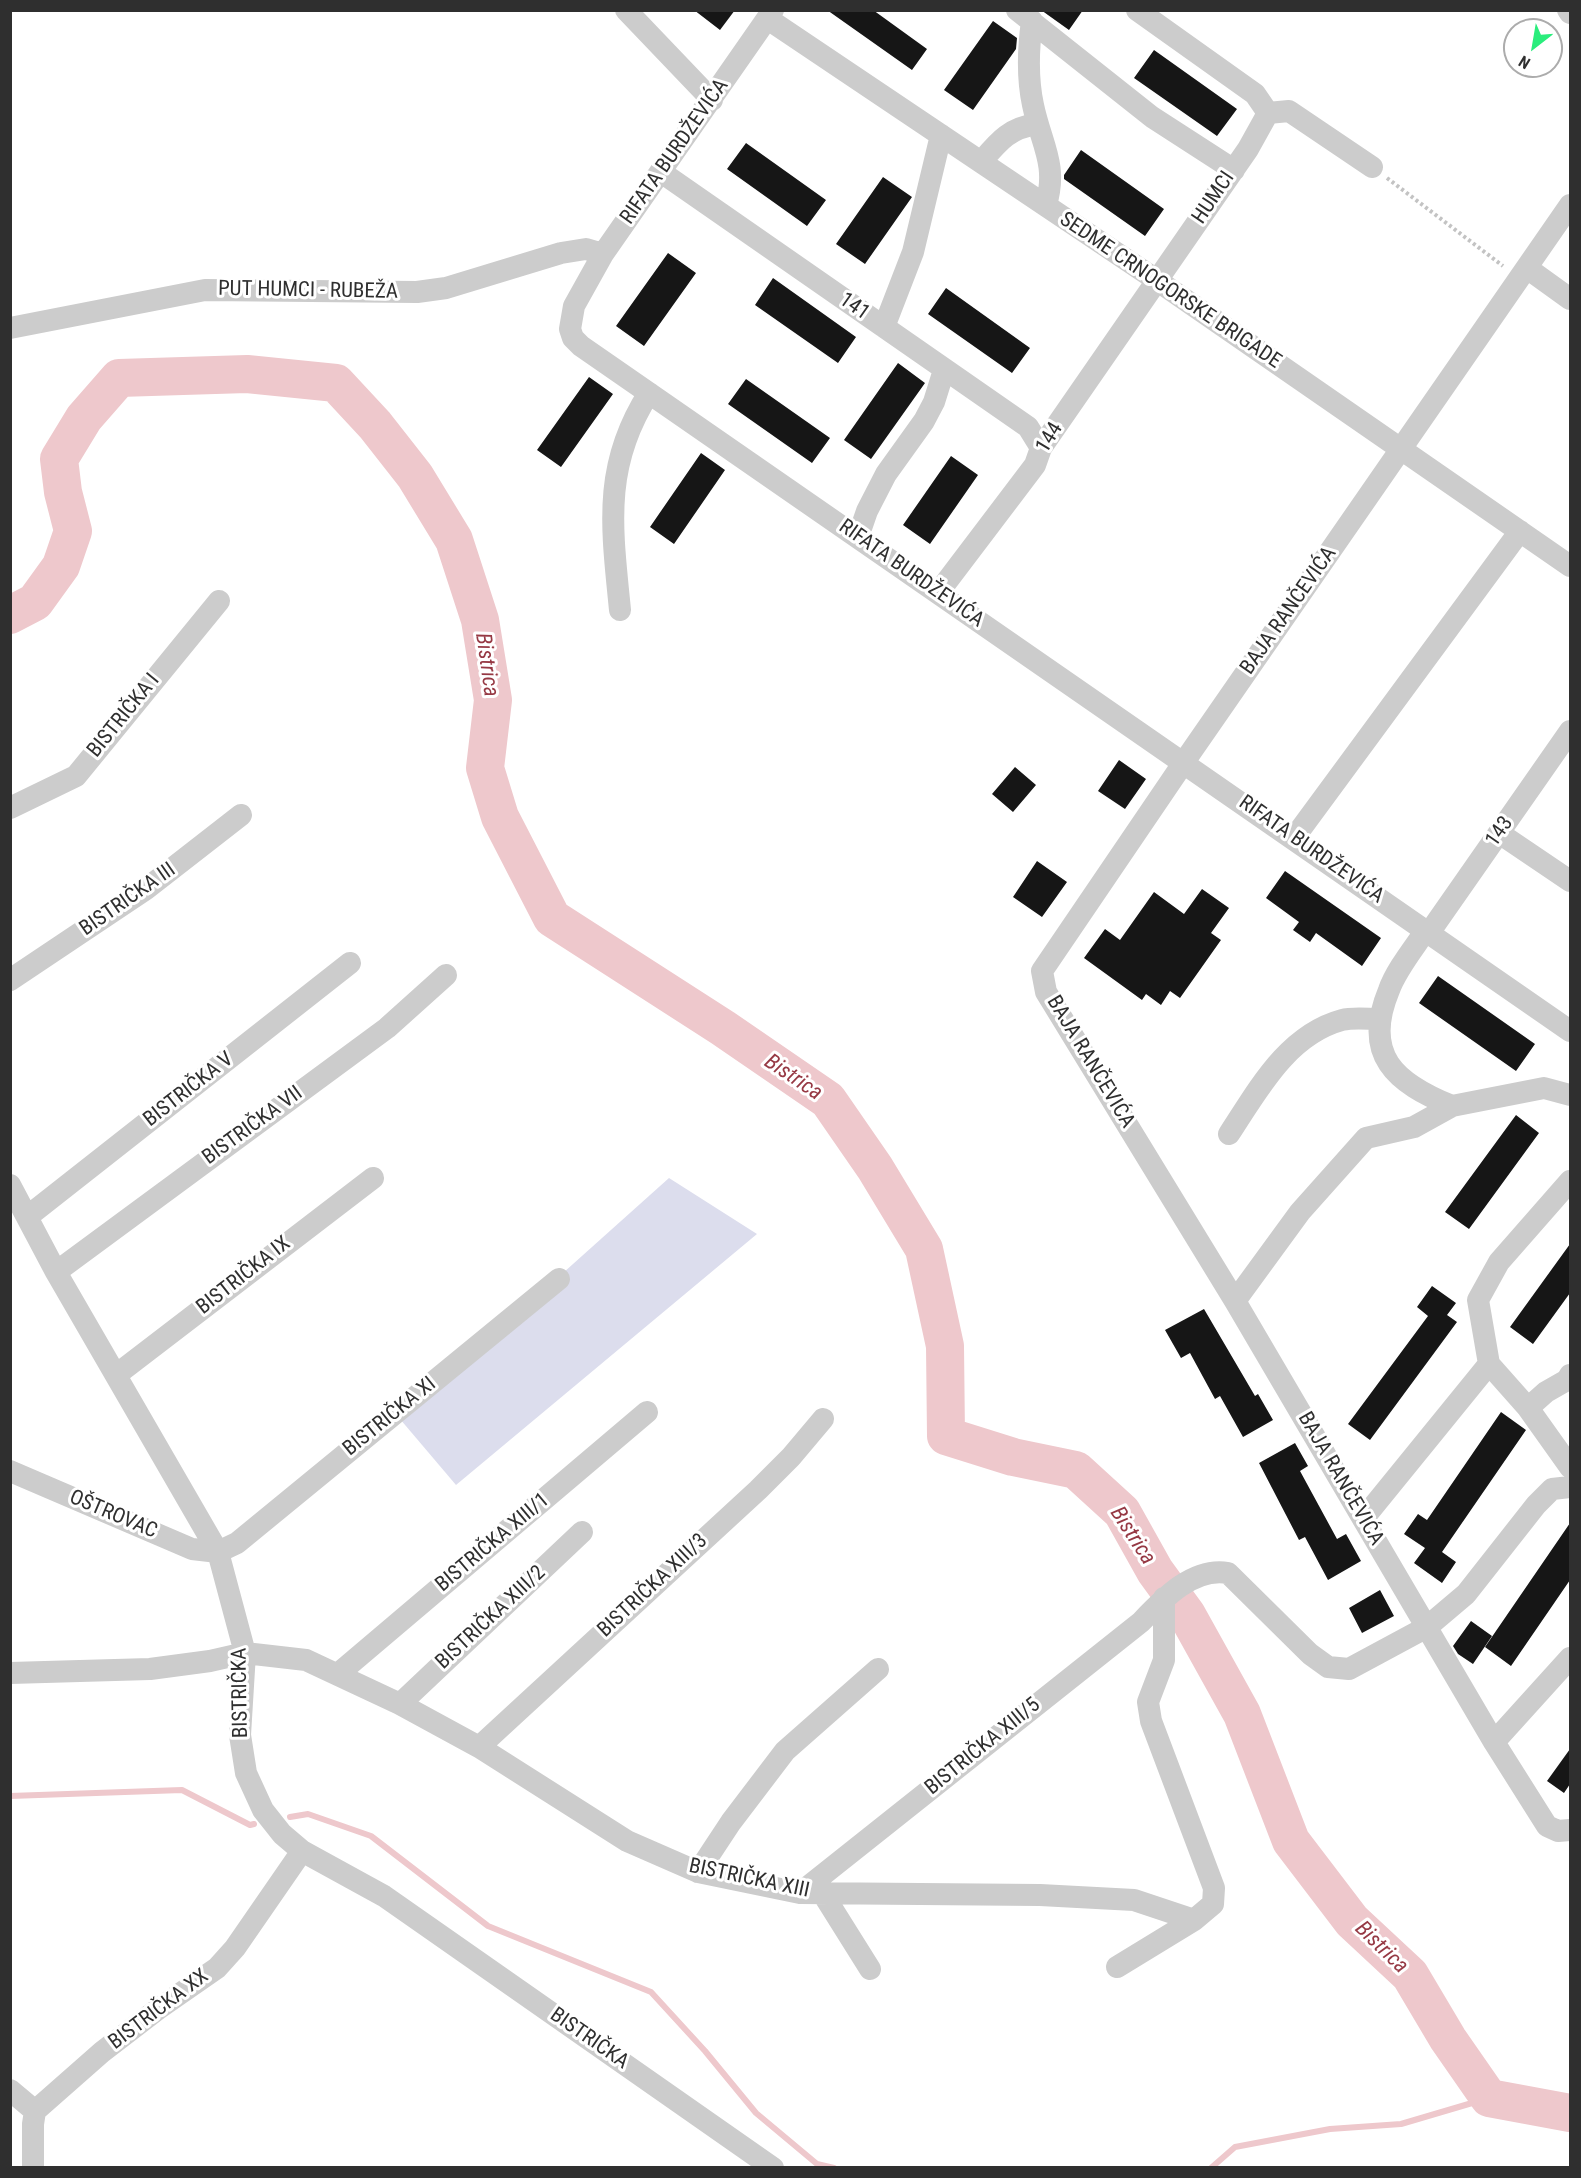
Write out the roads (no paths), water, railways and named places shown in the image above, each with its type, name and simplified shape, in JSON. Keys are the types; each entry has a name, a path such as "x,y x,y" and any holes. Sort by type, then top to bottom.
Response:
{"street":[{"path":"626,10 712,100"},
{"path":"1137,10 1255,94 1268,113 1289,111 1372,167"},
{"name":"RIFATA BURDŽEVIĆA","path":"770,15 603,254 574,306 570,330 573,338 580,346 1570,1031"},
{"name":"SEDME CRNOGORSKE BRIGADE","path":"770,15 941,135 1158,281 1570,566"},
{"path":"1024,16 1030,87 1037,124 1051,169 1046,206"},
{"path":"1024,16 1152,117 1234,170"},
{"name":"HUMCI","path":"1158,281 1260,131 1268,113"},
{"path":"981,162 1005,135 1025,126 1037,124"},
{"path":"884,327 913,252 941,135"},
{"name":"141","path":"661,172 1028,427 1041,448"},
{"name":"BAJA RANČEVIĆA","path":"1570,205 1042,971 1046,992 1235,1301 1494,1742 1547,1826 1557,1831 1570,1833"},
{"name":"PUT HUMCI - RUBEŽA","path":"10,327 205,290 417,292 446,288 561,253 586,249 603,254"},
{"path":"1523,273 1570,299"},
{"name":"144","path":"938,593 1035,465 1041,448 1158,281"},
{"path":"858,537 867,511 886,474 924,421 934,402 944,370"},
{"path":"620,610 613,523 614,488 624,441 649,393"},
{"path":"1294,838 1520,531"},
{"name":"BISTRIČKA I","path":"10,808 76,776 219,600"},
{"name":"143","path":"1379,1019 1389,988 1570,731"},
{"name":"BISTRIČKA III","path":"10,980 146,889 241,814"},
{"path":"1499,833 1570,881"},
{"name":"BISTRIČKA V","path":"27,1217 350,963"},
{"name":"BISTRIČKA VII","path":"56,1272 387,1028 446,975"},
{"path":"1228,1134 1284,1055 1316,1031 1344,1020 1379,1019 1381,1044 1389,1065 1405,1083 1452,1106"},
{"path":"1235,1301 1300,1212 1366,1138 1414,1127 1452,1106 1544,1088 1570,1095"},
{"name":"BISTRIČKA IX","path":"116,1375 373,1178"},
{"path":"1570,1181 1499,1262 1478,1300 1489,1364 1528,1408 1570,1467"},
{"name":"BISTRIČKA","path":"10,1185 56,1272 219,1552 245,1653 240,1736 246,1773 263,1810 282,1834 302,1851 384,1896 773,2168"},
{"name":"BISTRIČKA XI","path":"219,1552 237,1543 559,1278"},
{"path":"1363,1518 1489,1364"},
{"path":"1528,1408 1546,1392 1570,1376"},
{"name":"BISTRIČKA XIII/1","path":"338,1674 647,1412"},
{"name":"BISTRIČKA XIII/3","path":"479,1747 758,1490 791,1458 823,1419"},
{"name":"OŠTROVAC","path":"10,1471 192,1550 219,1552"},
{"path":"1427,1627 1466,1594 1536,1505 1552,1489 1570,1487"},
{"name":"BISTRIČKA XIII/2","path":"400,1704 582,1532"},
{"name":"BISTRIČKA XIII/5","path":"800,1893 1141,1622 1164,1598 1191,1580 1215,1573 1228,1573 1310,1654 1328,1667 1348,1669 1427,1627"},
{"path":"1116,1967 1194,1920 1213,1904 1214,1888 1151,1721 1148,1702 1164,1660 1164,1598"},
{"name":"BISTRIČKA XIII","path":"10,1673 150,1669 210,1661 245,1653 306,1660 400,1704 479,1747 627,1841 698,1872 800,1893 1040,1895 1134,1900 1194,1920"},
{"path":"1494,1742 1570,1658"},
{"path":"698,1872 731,1822 785,1750 878,1669"},
{"name":"BISTRIČKA XX","path":"35,2111 102,2052 217,1968 235,1948 302,1851"},
{"path":"823,1894 870,1969"},
{"path":"10,2090 35,2111 33,2168"}],"waterway":[{"name":"Bistrica","path":"10,615 35,602 61,566 73,531 63,492 59,459 84,418 119,378 247,374 336,383 375,425 415,476 454,540 480,620 493,700 485,768 500,817 552,918 723,1028 828,1100 875,1168 924,1249 945,1346 946,1436 1013,1457 1076,1470 1122,1512 1155,1571 1187,1615 1242,1714 1291,1841 1352,1921 1410,1975 1448,2039 1489,2098 1570,2113"},
{"path":"10,1796 182,1790 250,1825 254,1824"},
{"path":"290,1817 308,1814 371,1836 488,1926 651,1992 705,2051 756,2113 817,2164 834,2168"},
{"path":"1211,2168 1235,2147 1330,2129 1401,2124 1489,2098"}]}
